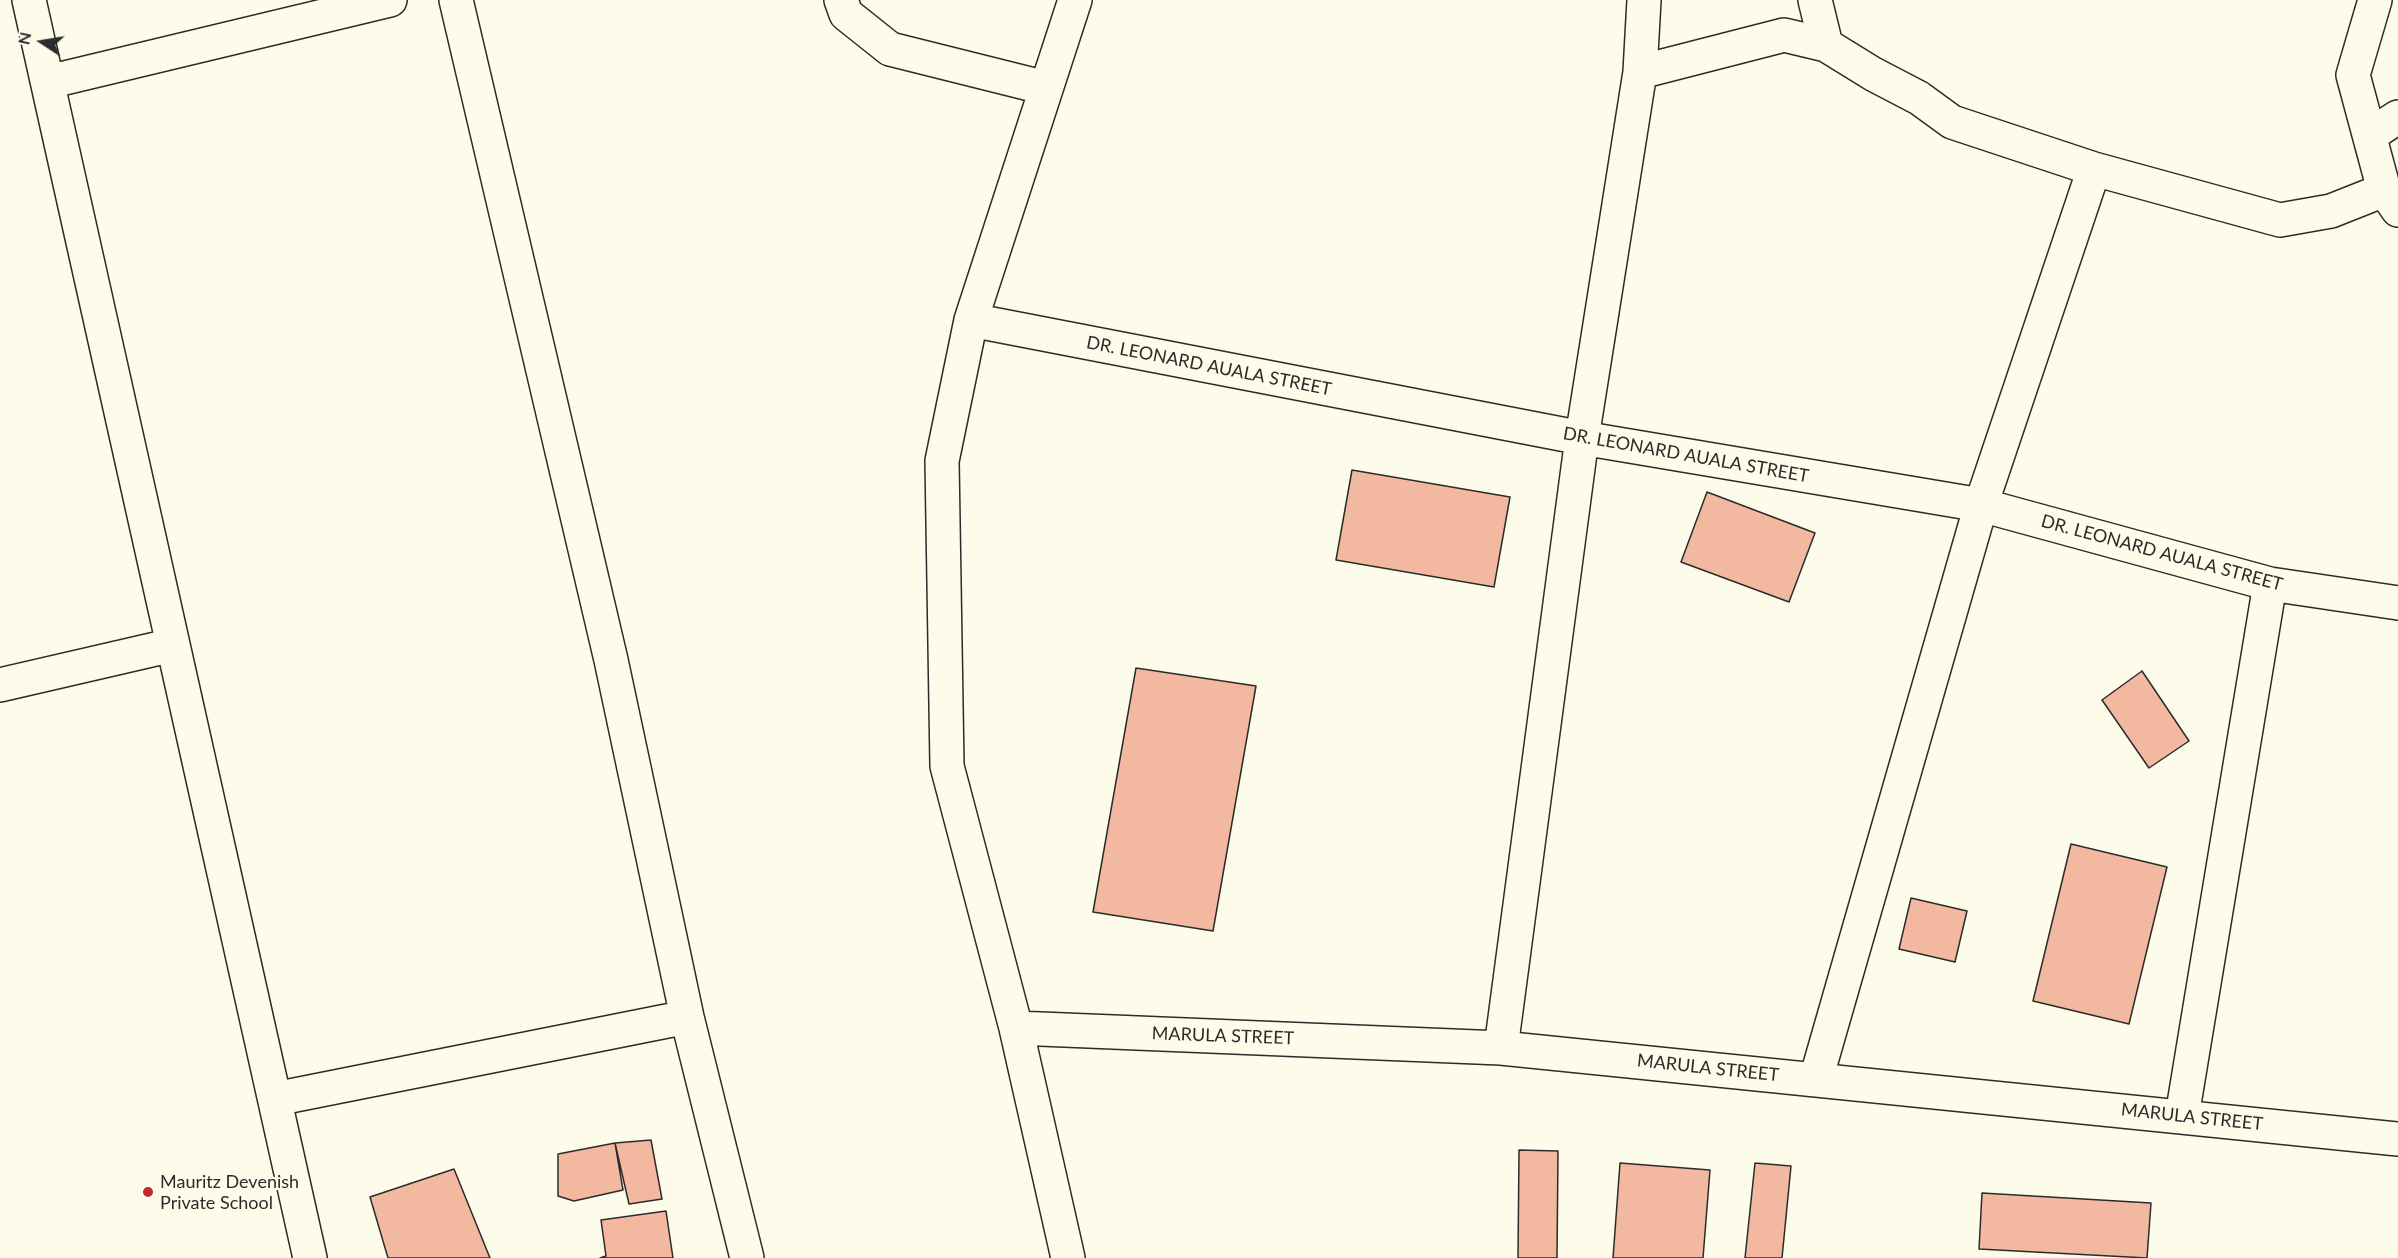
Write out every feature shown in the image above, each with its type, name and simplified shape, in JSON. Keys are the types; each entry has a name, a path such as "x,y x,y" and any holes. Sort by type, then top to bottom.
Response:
{"street":[{"path":"29,0 310,1258"},
{"path":"48,82 390,0"},
{"path":"456,0 611,660 687,1017 747,1258"},
{"path":"841,0 846,14 890,49 1046,88"},
{"path":"1068,1258 1016,1028 947,766 942,461 971,320 1075,0"},
{"path":"1500,1048 1582,438 1640,72 1644,0"},
{"path":"1815,0 1826,45"},
{"path":"1640,72 1784,35 1826,45 1873,74 1919,98 1952,122 2094,169 2280,220 2391,200 2354,75 2375,0"},
{"path":"2370,135 2398,117"},
{"path":"1816,1078 1981,505 2094,169"},
{"name":"DR. LEONARD AUALA STREET","path":"971,320 1582,438 1981,505 2270,584 2398,603"},
{"path":"2182,1116 2270,584"},
{"path":"0,685 173,645"},
{"path":"275,1099 687,1017"},
{"name":"MARULA STREET","path":"1016,1028 1500,1048 1816,1078 2398,1139"}],"building":[{"path":"1352,470 1510,497 1494,587 1336,560"},
{"path":"1707,492 1815,533 1789,602 1681,562"},
{"path":"1136,668 1256,686 1213,931 1093,912"},
{"path":"2142,671 2189,741 2149,768 2102,700"},
{"path":"2071,844 2167,867 2129,1024 2033,1001"},
{"path":"1911,898 1967,911 1955,962 1899,949"},
{"path":"651,1140 662,1199 629,1204 615,1143"},
{"path":"615,1143 623,1190 574,1201 558,1196 558,1154"},
{"path":"1519,1150 1558,1151 1557,1258 1518,1258"},
{"path":"1620,1163 1710,1170 1703,1258 1613,1258"},
{"path":"1755,1163 1791,1166 1782,1258 1745,1258"},
{"path":"454,1169 490,1258 388,1258 370,1197"},
{"path":"1982,1193 2151,1203 2147,1258 1979,1249"},
{"path":"666,1211 673,1258 600,1258 606,1256 601,1220"}],"place":[{"name":"Mauritz Devenish Private School","path":"148,1192"}]}
